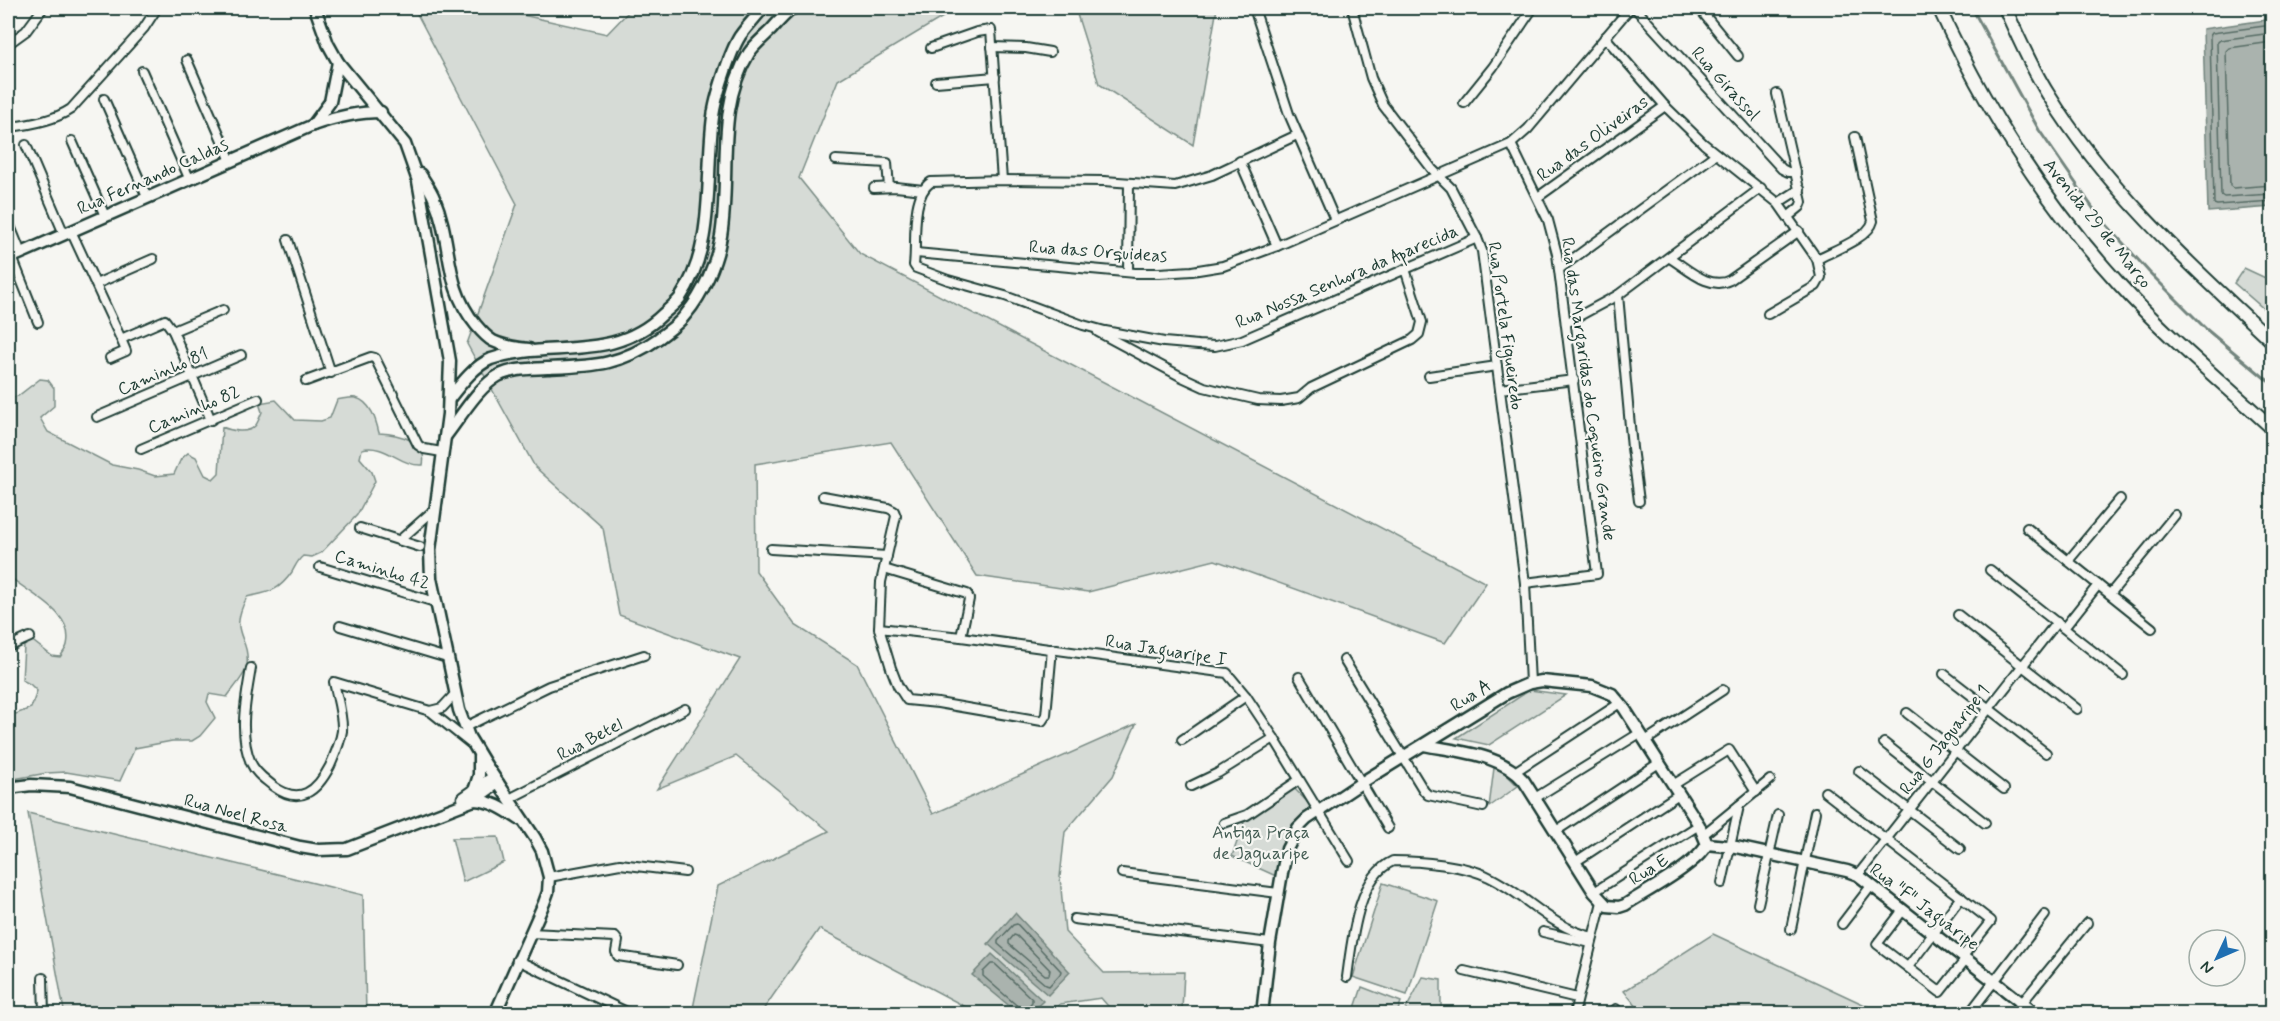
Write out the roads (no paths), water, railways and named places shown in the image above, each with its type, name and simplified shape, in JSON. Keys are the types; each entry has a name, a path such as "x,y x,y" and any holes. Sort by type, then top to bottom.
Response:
{"main road":[{"path":"315,8 328,44 338,62 405,144 434,198 445,236 454,288 463,309 491,340 509,346 544,351"},
{"path":"449,399 476,369 490,360 544,351 595,347 632,336 654,323 679,298 695,267 703,243 713,117 717,94 739,37 763,8"},
{"path":"444,437 481,390 497,376 511,370 590,366 617,361 640,352 686,315 701,291 721,237 724,150 730,110 738,79 749,53 793,8"},
{"name":"Avenida 29 de Março","path":"1939,8 2000,123 2066,221 2120,286 2272,428"},
{"name":"Avenida 29 de Março","path":"2005,8 2047,93 2093,159 2168,244 2272,340"},
{"name":"Rua Fernando Caldas","path":"313,125 330,102 338,62"},
{"path":"330,102 343,115"},
{"name":"Rua Fernando Caldas","path":"14,256 313,125 343,115 381,112"},
{"path":"413,162 450,361 449,399 430,559 435,602 465,727 495,780 527,825 542,851 549,877 548,892 495,1014"},
{"name":"Rua A","path":"1262,1014 1278,893 1284,860 1293,836 1307,819 1361,783 1507,693 1530,683 1542,681 1592,686 1612,694 1659,763 1703,834"},
{"path":"1424,744 1493,759 1516,771 1602,902"},
{"path":"477,751 479,775 474,795 498,805 527,825"},
{"name":"Rua Noel Rosa","path":"8,788 31,785 70,787 318,850 347,849 451,807 474,795 495,780"},
{"name":"Rua \"F\" Jaguaripe","path":"1703,834 1730,846 1858,875 2036,1014"},
{"name":"Rua E","path":"1602,902 1612,907 1625,905 1692,861 1704,850 1703,834"}],"street":[{"path":"8,44 26,31 43,8"},
{"path":"8,127 61,116 71,109 144,28 156,8"},
{"path":"1254,8 1297,135 1335,220"},
{"name":"Rua Portela Figueiredo","path":"1352,8 1371,78 1383,105 1406,137 1451,188 1482,251 1525,583 1530,683"},
{"path":"1464,103 1533,8"},
{"name":"Rua das Orquideas","path":"916,253 1159,273 1209,269 1240,260 1511,144 1528,129 1630,8"},
{"name":"Rua Girassol","path":"1635,8 1782,169 1796,172"},
{"path":"1699,8 1738,56"},
{"path":"931,48 976,32 991,30 1002,180"},
{"path":"1605,37 1665,106 1716,154 1778,202 1817,259 1820,281 1816,286 1768,314"},
{"path":"992,47 1026,48 1050,52"},
{"path":"187,60 231,161"},
{"path":"142,71 189,178"},
{"path":"936,82 995,77"},
{"path":"1778,94 1802,202 1800,207 1789,216"},
{"path":"104,99 147,197"},
{"name":"Rua das Oliveiras","path":"1538,197 1665,106"},
{"path":"916,253 916,223 923,190 931,182 1002,180 1175,186 1212,175 1297,135"},
{"path":"1817,259 1862,236 1872,226 1873,221 1856,137"},
{"path":"72,141 105,216"},
{"name":"Rua das Margaridas do Coqueiro Grande","path":"1511,144 1538,197 1553,237 1574,380 1598,574 1525,583"},
{"path":"26,145 121,339"},
{"path":"1559,269 1716,154"},
{"path":"836,160 887,163 889,187"},
{"path":"1240,161 1277,246"},
{"path":"1128,272 1129,183"},
{"path":"874,188 923,190"},
{"path":"1566,323 1618,295 1761,188"},
{"path":"1778,202 1800,189"},
{"path":"8,221 14,256 38,322"},
{"path":"1670,258 1707,281 1720,284 1730,280 1799,231"},
{"name":"Rua Nossa Senhora da Aparecida","path":"916,253 914,265 916,268 948,280 1005,296 1083,325 1164,342 1198,345 1230,343 1477,238"},
{"path":"288,240 331,373"},
{"path":"96,284 153,260"},
{"path":"1083,325 1204,387 1258,400 1293,400 1311,388 1412,340 1419,334 1422,322 1405,269"},
{"path":"1618,295 1639,501"},
{"name":"Caminho 81","path":"110,358 126,351 121,339 165,320 173,331 223,310"},
{"path":"173,331 211,420"},
{"name":"Caminho 81","path":"97,417 241,355"},
{"path":"306,381 371,357 375,358 418,445 424,449 442,452"},
{"path":"1429,376 1497,366"},
{"path":"1500,389 1574,380"},
{"name":"Caminho 82","path":"141,449 258,399"},
{"path":"823,496 894,511 896,521 881,582 879,628 894,677 907,700 938,703 1042,721 1046,715 1052,649"},
{"path":"2068,561 2120,500"},
{"path":"400,540 435,509"},
{"path":"2110,594 2175,515"},
{"path":"360,528 420,547"},
{"path":"2028,528 2152,628"},
{"path":"771,549 887,556"},
{"name":"Caminho 42","path":"320,567 435,602"},
{"path":"884,569 968,594 961,637"},
{"path":"1990,570 2123,675"},
{"name":"Rua G Jaguaripe 1","path":"1858,875 2022,666 2098,585"},
{"path":"1958,615 2077,709"},
{"path":"340,626 447,658"},
{"name":"Rua Jaguaripe I","path":"879,628 1227,673 1246,696 1274,738 1349,861"},
{"path":"8,647 30,637"},
{"path":"465,727 549,686 644,655"},
{"path":"1344,660 1424,791 1428,795 1482,807"},
{"path":"251,668 244,711 244,728 251,762 258,774 282,792 303,795 311,792 322,781 339,747 342,729 334,681 430,711 477,751"},
{"path":"1944,674 2046,753"},
{"path":"1299,677 1388,828"},
{"path":"1535,798 1723,690"},
{"path":"430,711 442,708 455,693"},
{"path":"1182,741 1246,696"},
{"path":"1516,771 1620,703"},
{"name":"Rua Betel","path":"509,799 685,709"},
{"path":"1907,713 2004,789"},
{"path":"1191,786 1218,773 1274,738"},
{"path":"1884,743 1985,823"},
{"path":"1575,862 1729,750 1756,792"},
{"path":"1556,831 1659,763"},
{"path":"1859,771 1960,849"},
{"path":"1224,823 1247,815 1299,780"},
{"path":"1594,892 1703,834 1770,780"},
{"path":"1826,792 1991,921 1940,992 1877,944 1903,910"},
{"path":"1722,883 1738,806"},
{"path":"1791,928 1815,812"},
{"path":"1758,904 1778,815"},
{"path":"1347,976 1352,935 1374,876 1394,861 1419,862 1472,871 1489,877 1561,926 1592,940"},
{"path":"549,877 620,864 685,872"},
{"path":"1122,873 1278,893"},
{"path":"1842,924 1871,886"},
{"path":"1908,968 1961,897"},
{"path":"1574,1014 1602,902"},
{"path":"1969,1014 2046,915"},
{"path":"1074,919 1270,943"},
{"path":"2013,1014 2087,923"},
{"path":"1542,932 1592,940"},
{"path":"530,933 615,937 618,941 616,952 618,956 677,965"},
{"path":"517,960 631,1014"},
{"path":"1464,970 1577,998"},
{"path":"43,978 44,1014"},
{"path":"1610,1014 1616,1008 1620,1014"}],"water":[{"path":"2272,19 2272,207 2208,212 2203,29"},
{"path":"1015,913 1070,972 1048,995 988,944"},
{"path":"992,954 1043,1001 1030,1013 1018,1013 972,975"}],"waterway":[{"path":"1972,8 2039,130 2097,214 2149,272 2206,329 2272,384"}],"park label":[{"name":"Antiga Praça de Jaguaripe","path":"1261,843"}]}
